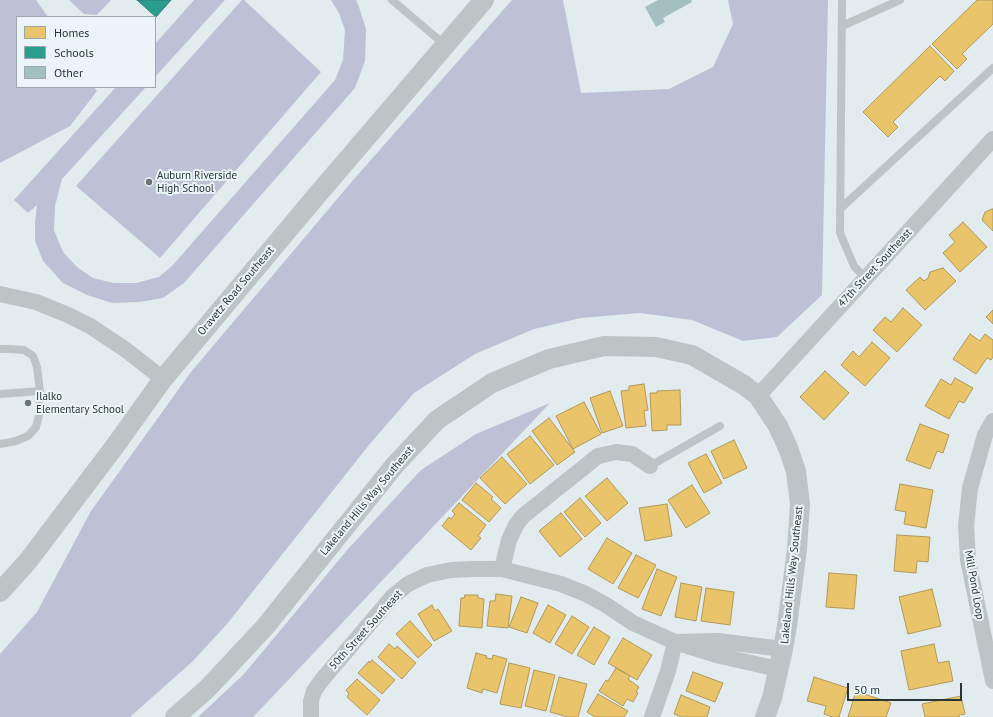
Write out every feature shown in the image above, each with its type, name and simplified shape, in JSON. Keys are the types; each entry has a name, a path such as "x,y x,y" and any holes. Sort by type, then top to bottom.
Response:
{"street":[{"name":"Oravetz Road Southeast","path":"0,592 28,561 115,446 163,379 312,201 484,0"},
{"name":"47th Street Southeast","path":"758,396 993,139"},
{"path":"0,294 36,302 90,326 126,350 163,379"},
{"name":"Lakeland Hills Way Southeast","path":"175,717 207,689 265,627 394,466 437,420 492,383 549,359 604,346 656,347 692,355 744,385 758,396 778,426 788,448 796,471 800,504 797,549 783,649 772,698 766,717"},
{"name":"Mill Pond Loop","path":"993,421 985,435 970,488 966,526 968,560 993,681"},
{"path":"502,569 509,540 516,525 523,516 598,456 616,452 632,454 650,466"},
{"name":"50th Street Southeast","path":"311,717 311,701 314,691 321,680 393,596 408,584 427,575 451,570 502,569 561,584 586,594 634,623 675,642 720,656 778,668"},
{"name":"50th Street Southeast","path":"675,642 718,641 783,649"},
{"path":"652,717 668,671 675,642"}],"lane":[{"path":"392,0 446,45"},
{"path":"842,0 840,233 854,266 866,278"},
{"path":"842,26 900,0"},
{"path":"840,209 993,68"},
{"path":"0,349 24,350 33,356 37,367 40,391 39,415 36,427 28,436 16,441 0,444"},
{"path":"0,394 40,391"},
{"path":"650,466 720,426"}],"shaded area":[{"path":"0,0 36,0 47,16 16,16 16,88 95,88 97,91 70,126 0,163"},
{"path":"69,0 111,0 97,15 84,14"},
{"path":"194,0 225,0 156,76 156,43"},
{"path":"242,0 244,0 321,72 160,258 76,186"},
{"path":"331,0 356,0 366,29 365,61 355,88 184,283 163,298 139,302 112,303 87,295 63,283 43,261 35,241 37,205 28,213 14,200 115,88 145,88 62,179 55,206 54,230 63,252 77,267 93,278 114,283 136,283 159,277 172,266 335,80 343,60 345,30 339,13"},
{"path":"512,0 563,0 581,93 669,89 713,67 733,24 728,0 828,0 822,295 777,337 743,341 692,320 640,313 581,318 534,329 475,354 414,393 369,445 227,624 192,662 130,717 0,717 0,654 37,612 91,511 191,372 354,179"},
{"path":"550,403 253,717 198,717 244,674 348,549 421,470 476,434"}],"building: Homes":[{"path":"977,0 993,0 993,24 962,54 967,59 957,69 932,44"},
{"path":"930,46 954,71 945,81 940,76 893,122 898,127 888,137 863,112"},
{"path":"992,209 993,231 982,220 985,212"},
{"path":"963,222 987,247 960,272 943,253 955,242 949,235"},
{"path":"943,268 956,281 925,310 906,290 920,277 924,281 928,278 930,272"},
{"path":"903,308 922,325 897,352 873,330 885,317 891,322"},
{"path":"993,310 993,324 986,317"},
{"path":"970,334 980,341 985,334 993,340 993,357 991,360 987,358 976,374 953,359"},
{"path":"872,342 890,358 865,386 841,365 853,351 859,357"},
{"path":"825,371 849,393 824,420 800,397"},
{"path":"955,378 973,388 964,403 959,401 949,419 925,406 941,379 951,385"},
{"path":"644,384 648,410 644,411 646,426 626,428 621,391 629,390 629,386"},
{"path":"680,390 681,425 667,425 667,430 652,431 650,393 657,393 657,391"},
{"path":"610,391 623,426 602,433 590,398"},
{"path":"584,402 601,434 573,449 556,416"},
{"path":"549,418 575,452 557,465 532,431"},
{"path":"920,424 949,435 943,453 937,451 930,469 906,460"},
{"path":"530,436 554,465 530,484 507,454"},
{"path":"734,440 747,468 724,479 711,451"},
{"path":"706,454 722,483 704,493 688,463"},
{"path":"502,457 527,484 505,504 480,478"},
{"path":"607,478 628,503 607,521 585,496"},
{"path":"476,483 493,497 491,499 501,508 489,522 462,500"},
{"path":"900,484 933,490 926,528 904,524 906,512 895,510"},
{"path":"692,485 710,513 686,528 668,500"},
{"path":"580,498 601,523 585,537 564,512"},
{"path":"459,503 486,525 478,536 481,538 471,550 442,526 449,517 451,519 455,514 452,511"},
{"path":"667,504 672,536 645,541 639,508"},
{"path":"561,513 582,539 560,557 539,531"},
{"path":"897,535 930,537 928,562 917,561 916,573 894,571"},
{"path":"607,538 632,553 613,584 588,569"},
{"path":"636,555 656,565 638,598 618,588"},
{"path":"657,569 677,577 661,616 642,609"},
{"path":"829,573 857,575 854,609 826,607"},
{"path":"681,583 702,587 696,621 675,617"},
{"path":"706,588 734,592 730,625 701,621"},
{"path":"932,589 941,626 908,634 899,597"},
{"path":"496,594 512,596 508,628 487,626 490,601 495,601"},
{"path":"465,595 478,595 478,598 484,599 482,628 459,626 461,598 464,598"},
{"path":"521,597 538,603 527,633 509,627"},
{"path":"432,605 435,611 438,609 452,631 434,641 418,614"},
{"path":"548,605 566,615 550,643 533,633"},
{"path":"572,616 589,627 572,654 555,644"},
{"path":"410,621 432,645 418,658 396,634"},
{"path":"594,627 610,637 594,665 577,655"},
{"path":"623,638 652,655 637,680 608,663"},
{"path":"389,644 395,649 397,646 416,663 402,679 378,657"},
{"path":"934,644 938,663 949,661 953,681 909,690 901,651"},
{"path":"476,653 487,656 486,658 492,659 493,655 507,659 497,693 483,689 482,693 467,688"},
{"path":"372,660 395,680 382,694 358,673 369,661 370,663"},
{"path":"509,663 530,668 521,708 500,704"},
{"path":"616,668 630,676 628,679 639,687 636,692 638,693 633,702 627,699 623,706 599,691 606,680 608,681"},
{"path":"534,670 555,675 546,711 525,706"},
{"path":"693,672 723,683 715,702 686,691"},
{"path":"559,677 587,684 578,717 568,717 550,712"},
{"path":"814,677 848,688 839,717 832,717 824,714 826,706 807,701"},
{"path":"357,679 380,700 367,715 347,697 349,694 346,690"},
{"path":"856,691 891,703 886,717 848,717"},
{"path":"598,694 628,711 624,717 595,717 587,712"},
{"path":"681,695 710,707 707,717 682,717 674,714"},
{"path":"961,696 965,714 959,715 959,717 925,717 922,704"}],"building: Schools":[{"path":"137,0 171,0 156,17"}],"building: Other":[{"path":"658,0 691,0 692,2 663,18 665,22 656,27 645,7"}],"place":[{"name":"Auburn Riverside High School","path":"149,182"},
{"name":"Ilalko Elementary School","path":"28,403"}]}
